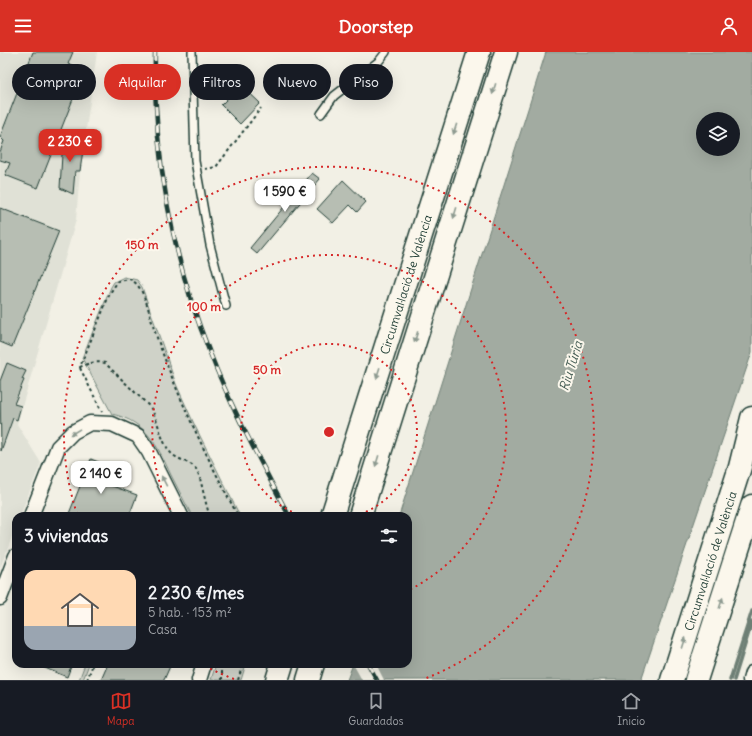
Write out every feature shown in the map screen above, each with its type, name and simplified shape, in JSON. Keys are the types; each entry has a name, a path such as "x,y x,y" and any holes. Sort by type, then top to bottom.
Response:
{"highway":[{"name":"Circumval·lació de València","path":"333,512 479,52"},
{"name":"Circumval·lació de València","path":"361,512 506,52"},
{"name":"Circumval·lació de València","path":"672,680 740,467 752,418"},
{"path":"740,467 752,445"},
{"name":"Circumval·lació de València","path":"696,680 752,506"},
{"path":"277,680 281,668"},
{"path":"308,680 312,668"}],"street":[{"path":"33,512 58,447 73,432 90,423 108,420 138,436 149,452 179,512"},
{"path":"0,598 12,566"},
{"path":"199,680 203,668"},
{"path":"750,680 752,673"}],"lane":[{"path":"192,52 196,171 210,245 226,306"},
{"path":"321,114 334,96 379,61 386,52"}],"path":[{"path":"196,171 216,167 261,108"},
{"path":"80,367 114,285 124,279 135,281 142,294 159,345 186,411 236,512"},
{"path":"80,367 90,362 105,363 150,407 170,452 196,468 200,476 202,494 209,512"},
{"path":"80,367 108,420"},
{"path":"87,680 92,668"},
{"path":"222,668 222,680"},
{"path":"238,680 242,668"}],"shaded area":[{"path":"0,52 97,52 95,64 12,64 12,100 90,100 80,171 76,220 17,424 41,463 22,512 12,512 12,537 0,568"},
{"path":"124,277 137,280 142,287 176,384 195,426 238,512 190,512 161,454 149,436 134,423 112,414 82,358 114,282"},
{"path":"84,668 88,668 83,680 79,680"},
{"path":"215,668 245,668 241,680 211,680"}],"water":[{"name":"Riu Túria","path":"546,52 752,52 752,352 641,680 347,680 352,668 412,668 412,512 400,512"}],"pier":[{"path":"355,668 378,668 384,680 362,680"}],"building":[{"path":"33,52 73,52 68,64 28,64"},
{"path":"255,98 260,103 240,124 221,105 226,100 255,100"},
{"path":"14,100 73,100 38,188 5,175 10,163 0,160 0,152 4,141 0,137"},
{"path":"63,138 84,143 80,171 75,171 73,194 60,188"},
{"path":"312,173 320,179 257,254 250,248"},
{"path":"343,180 366,202 357,212 350,205 333,223 317,209"},
{"path":"0,208 59,231 12,347 0,342"},
{"path":"7,363 26,371 14,404 21,406 17,420 13,418 1,451 0,381"},
{"path":"91,459 111,467 104,483 137,495 131,512 70,512"},
{"path":"45,668 70,668 67,677"},
{"path":"106,668 169,668 164,680 101,680"}],"waterway":[{"path":"730,680 752,611"},
{"path":"734,680 752,622"}],"railway":[{"path":"155,52 157,129 175,243 185,280 210,353 228,395 247,436 287,512"},
{"path":"370,668 377,680"}]}
